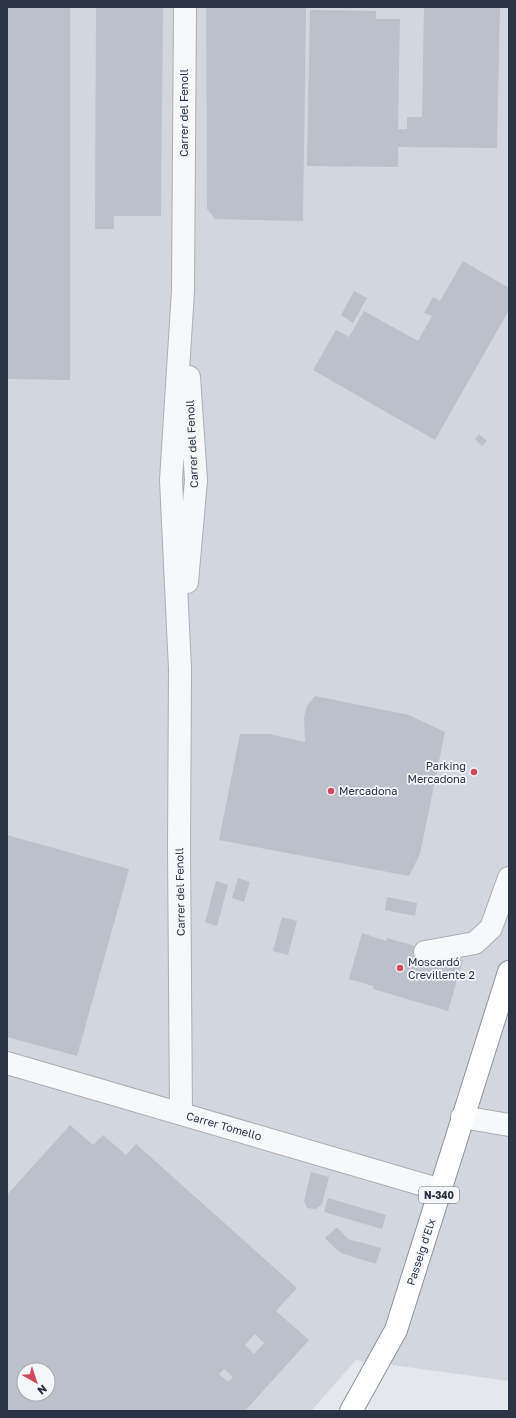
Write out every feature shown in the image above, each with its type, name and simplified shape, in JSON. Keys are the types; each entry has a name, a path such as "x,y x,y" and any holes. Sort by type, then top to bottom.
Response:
{"highway":[{"name":"Passeig d'Elx","path":"351,1411 396,1330 509,972"}],"street":[{"name":"Carrer del Fenoll","path":"181,1114 179,848 180,669 196,480 183,291 185,7"},
{"path":"424,952 475,943 491,928 509,878"},
{"name":"Carrer Tomello","path":"7,1063 441,1190"},
{"path":"462,1117 509,1125"}],"shaded area":[{"path":"7,7 509,7 509,1381 356,1360 311,1411 7,1411"}],"building":[{"path":"7,7 70,7 70,380 7,379"},
{"path":"96,7 163,7 161,216 114,216 114,229 95,229"},
{"path":"206,7 306,7 303,221 215,219 207,209"},
{"path":"424,7 500,7 497,148 398,147 398,167 307,166 310,10 376,11 376,19 400,19 398,129 407,129 407,117 422,117"},
{"path":"463,261 509,288 509,310 435,440 313,370 336,330 349,337 364,311 418,341 432,316 424,313 433,297 440,301"},
{"path":"354,291 367,298 353,323 341,315"},
{"path":"479,434 487,441 482,446 475,439"},
{"name":"Mercadona","path":"315,696 409,715 445,732 420,854 409,876 219,840 240,734 269,734 305,742 304,717 307,706"},
{"path":"7,835 129,869 77,1056 7,1037"},
{"path":"238,878 250,882 244,902 232,898"},
{"path":"216,881 228,885 217,926 205,922"},
{"path":"387,897 417,903 415,916 385,910"},
{"path":"282,917 297,921 288,955 273,951"},
{"path":"362,933 386,941 387,938 463,960 448,1011 373,989 373,986 349,979"},
{"path":"70,1125 93,1145 103,1135 126,1155 136,1144 297,1288 276,1311 309,1340 245,1411 7,1411 7,1195","holes":["255,1334 264,1343 254,1354 245,1345","224,1369 233,1377 228,1382 219,1374"]},
{"path":"311,1172 329,1177 322,1204 316,1209 307,1208 304,1201"},
{"path":"328,1198 386,1215 382,1229 324,1212"},
{"path":"337,1227 348,1239 381,1248 376,1264 344,1254 337,1250 325,1238"}],"place":[{"name":"Parking Mercadona","path":"474,772"},
{"name":"Mercadona","path":"331,791"},
{"name":"Moscardó Crevillente 2","path":"400,968"}]}
